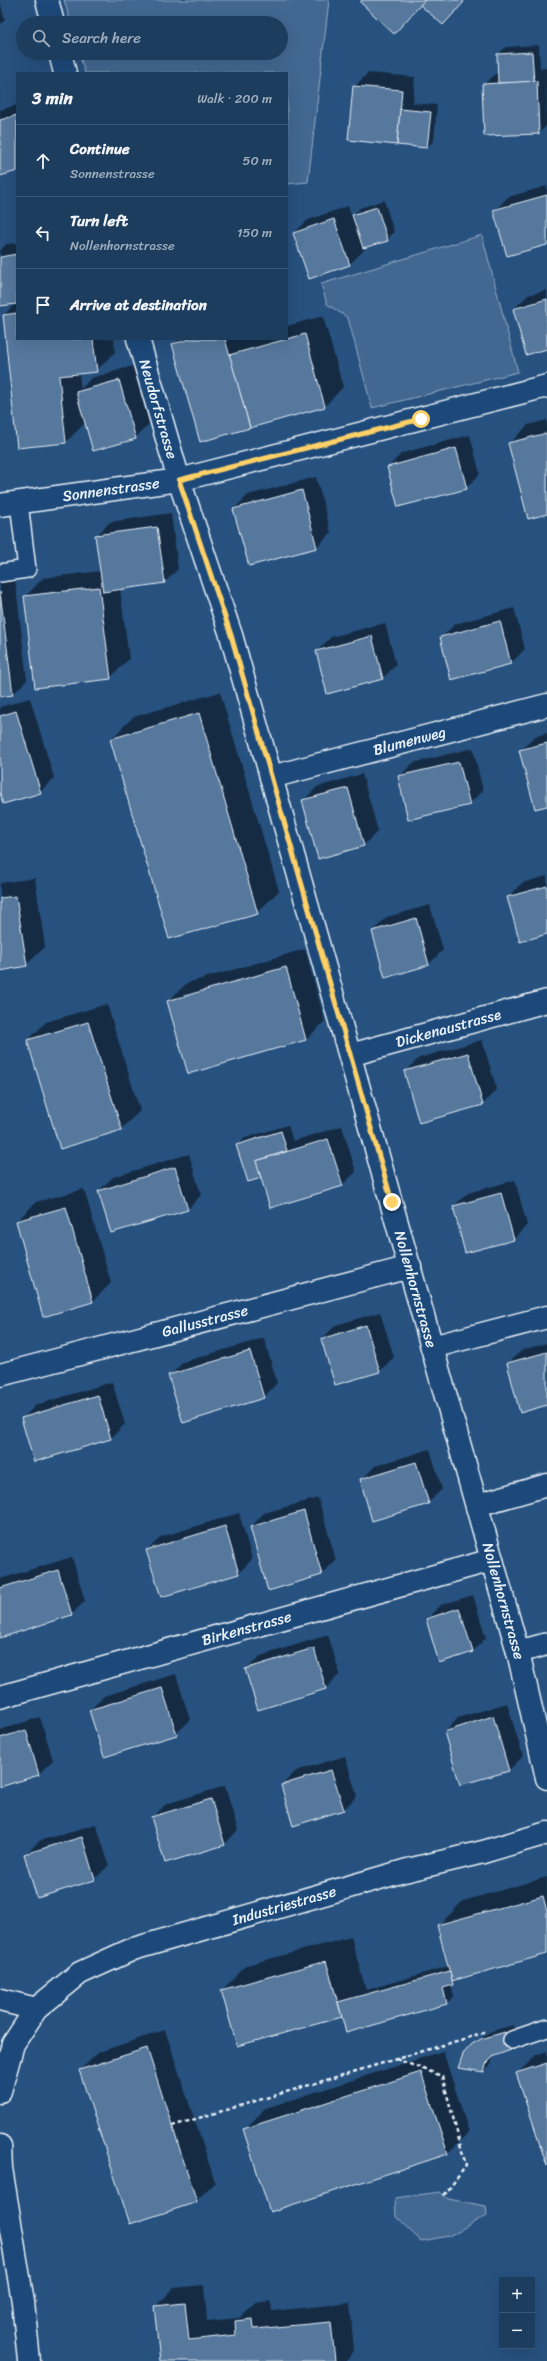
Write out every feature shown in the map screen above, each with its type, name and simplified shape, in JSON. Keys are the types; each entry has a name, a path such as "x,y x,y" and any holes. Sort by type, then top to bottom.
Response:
{"street":[{"path":"47,0 51,16"},
{"path":"62,60 65,72"},
{"name":"Neudorfstrasse","path":"138,340 179,480"},
{"name":"Sonnenstrasse","path":"9,504 179,480 547,386"},
{"name":"Nollenhornstrasse","path":"179,480 231,635 518,1652 547,1778"},
{"name":"Blumenweg","path":"271,777 547,705"},
{"name":"Dickenaustrasse","path":"350,1055 547,1001"},
{"name":"Gallusstrasse","path":"0,1375 410,1267"},
{"path":"432,1347 547,1317"},
{"path":"477,1505 547,1485"},
{"name":"Birkenstrasse","path":"0,1697 492,1560"},
{"path":"518,1652 547,1644"},
{"name":"Industriestrasse","path":"0,2091 12,2044 36,2009 80,1972 133,1949 396,1873 483,1852 547,1833"},
{"path":"0,2000 36,2009"},
{"path":"0,2146 1,2168 24,2302 29,2361"}],"lane":[{"path":"0,573 27,569 9,504"},
{"path":"512,2040 547,2028"}],"path":[{"path":"172,2126 494,2030"},
{"path":"396,2059 442,2076 466,2166 443,2197"}],"shaded area":[{"path":"64,0 329,0 308,182 288,184 288,72 85,72 81,60 288,60 288,16 69,16"},
{"path":"482,235 518,372 372,408 348,318 327,304 321,284"},
{"path":"440,2192 448,2199 486,2206 487,2215 449,2236 421,2241 396,2217 395,2198"}],"building":[{"path":"362,0 425,0 394,34 360,2"},
{"path":"425,0 461,0 464,2 443,25 420,5"},
{"path":"532,52 534,82 498,83 497,54"},
{"path":"537,81 539,134 484,136 482,84"},
{"path":"353,86 402,90 397,145 348,140"},
{"path":"400,109 431,112 427,148 397,145"},
{"path":"16,115 16,171 0,176 0,120"},
{"path":"547,195 547,245 507,256 493,210"},
{"path":"377,207 388,241 363,248 352,215"},
{"path":"334,219 350,265 309,279 293,233"},
{"path":"16,254 16,304 0,306 0,257"},
{"path":"547,299 547,349 526,355 513,309"},
{"path":"16,313 16,340 93,340 97,372 59,376 66,443 17,448 3,315"},
{"path":"305,334 325,407 250,428 229,355 288,340 288,339"},
{"path":"187,340 225,340 250,428 200,442 172,344"},
{"path":"119,380 136,439 93,451 76,392"},
{"path":"547,433 547,514 528,519 508,443"},
{"path":"456,448 467,489 398,507 387,467"},
{"path":"302,490 317,548 249,566 233,509"},
{"path":"157,527 165,583 103,592 95,535"},
{"path":"99,587 111,679 35,688 24,596"},
{"path":"0,592 13,695 0,697"},
{"path":"500,621 511,664 451,680 440,637"},
{"path":"372,636 383,679 327,694 316,651"},
{"path":"16,711 41,793 3,804 0,793 0,716"},
{"path":"199,713 258,914 169,939 110,739"},
{"path":"547,743 547,806 535,809 519,750"},
{"path":"459,762 470,805 408,820 398,776"},
{"path":"348,788 364,846 318,859 302,800"},
{"path":"547,886 547,934 520,942 507,897"},
{"path":"16,896 27,966 0,971 0,898"},
{"path":"416,918 429,965 385,978 372,931"},
{"path":"286,967 306,1040 188,1074 167,1001"},
{"path":"88,1022 122,1130 60,1149 27,1040"},
{"path":"468,1053 483,1105 419,1123 404,1071"},
{"path":"281,1131 287,1151 256,1161 261,1178 248,1182 236,1145"},
{"path":"328,1139 343,1186 270,1208 256,1161"},
{"path":"175,1167 188,1210 111,1233 98,1191"},
{"path":"501,1193 514,1240 465,1253 453,1206"},
{"path":"66,1207 93,1302 43,1317 16,1221"},
{"path":"366,1325 380,1372 335,1385 321,1339"},
{"path":"250,1351 264,1398 183,1423 168,1375"},
{"path":"547,1352 547,1405 520,1413 507,1363"},
{"path":"98,1395 111,1439 34,1462 21,1418"},
{"path":"416,1462 429,1504 372,1521 360,1479"},
{"path":"304,1511 322,1575 268,1591 250,1527"},
{"path":"225,1526 239,1574 161,1597 146,1550"},
{"path":"58,1570 72,1615 0,1638 0,1588"},
{"path":"459,1608 473,1652 439,1663 426,1619"},
{"path":"314,1648 326,1689 258,1710 245,1669"},
{"path":"162,1688 177,1735 104,1757 89,1710"},
{"path":"493,1716 509,1771 460,1785 444,1732"},
{"path":"26,1730 39,1775 0,1787 0,1738"},
{"path":"331,1770 344,1810 293,1826 281,1785"},
{"path":"211,1799 225,1845 165,1863 151,1817"},
{"path":"82,1837 95,1880 37,1898 24,1854"},
{"path":"543,1896 547,1912 547,1954 452,1981 437,1925"},
{"path":"326,1961 342,2017 237,2046 221,1990"},
{"path":"450,1971 453,1985 443,1988 447,2004 346,2033 338,2002"},
{"path":"505,2032 511,2050 494,2056 486,2064 484,2072 458,2068 463,2054 472,2044 481,2039"},
{"path":"147,2048 197,2202 130,2224 79,2070"},
{"path":"547,2063 547,2166 516,2073"},
{"path":"421,2072 448,2154 270,2212 243,2129"},
{"path":"185,2303 189,2340 236,2335 235,2321 253,2319 254,2329 331,2322 335,2361 160,2361 154,2306"}],"route":[{"path":"392,1202 372,1138 350,1055 231,635 179,480 421,419"}]}
